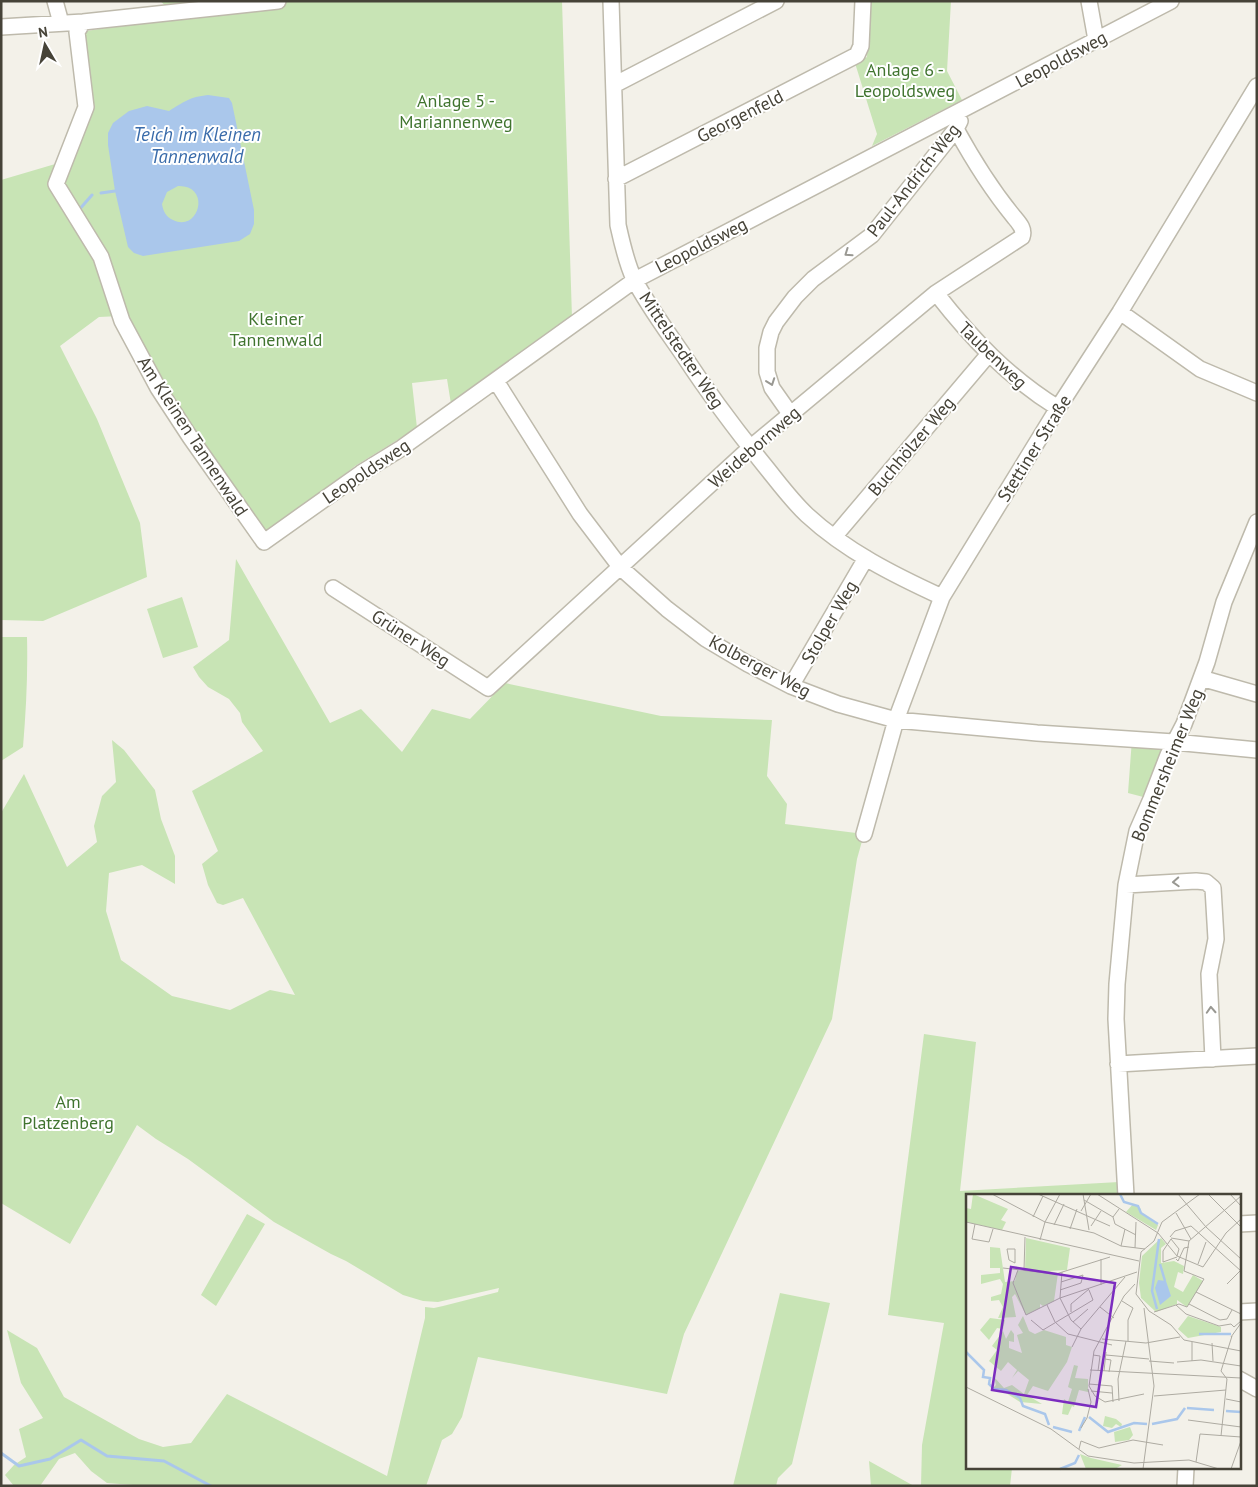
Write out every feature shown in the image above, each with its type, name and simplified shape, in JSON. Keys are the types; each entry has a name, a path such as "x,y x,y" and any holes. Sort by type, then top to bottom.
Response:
{"street":[{"path":"55,1 61,24"},
{"path":"1,28 83,22 152,8 278,1"},
{"name":"Mittelstedter Weg","path":"611,1 618,225 627,261 635,280 696,374 750,448 806,514 834,537 866,558 900,578 942,597"},
{"path":"614,84 776,1"},
{"name":"Georgenfeld","path":"616,179 857,55 861,50 862,1"},
{"path":"1089,1 1096,40"},
{"name":"Leopoldsweg","path":"264,542 361,473 400,449 635,280 1171,1"},
{"name":"Am Kleinen Tannenwald","path":"83,22 77,32 86,107 56,184 101,257 122,321 158,388 264,542"},
{"name":"Stettiner Straße","path":"864,834 896,720 942,597 1058,408 1120,312 1257,86"},
{"name":"Paul-Andrich-Weg","path":"791,415 772,388 767,372 767,348 776,322 795,297 813,279 872,235 956,129 966,108"},
{"name":"Weidebornweg","path":"488,688 750,448 936,293 1023,236 1023,231 1017,221 994,192 956,129"},
{"name":"Taubenweg","path":"936,293 988,355 1019,382 1058,408"},
{"path":"1120,312 1200,369 1257,393"},
{"name":"Buchhölzer Weg","path":"834,537 988,355"},
{"name":"Kolberger Weg","path":"496,381 575,506 621,568 682,621 706,639 748,664 791,686 838,704 896,720 1257,750"},
{"name":"Bommersheimer Weg","path":"1126,1194 1118,1064 1116,984 1126,885 1137,831 1174,742 1184,724 1207,662 1224,602 1257,522"},
{"name":"Stolper Weg","path":"791,686 866,558"},
{"name":"Grüner Weg","path":"333,588 488,688"},
{"path":"1201,678 1257,694"},
{"path":"1126,885 1206,882 1213,888 1216,939 1210,974 1213,1059"},
{"path":"1118,1064 1257,1056"},
{"path":"1240,1224 1257,1223"},
{"path":"1240,1312 1257,1311"},
{"path":"1240,1380 1257,1389"},
{"path":"1185,1486 1186,1470"}],"green space":[{"path":"160,1 203,1 166,6"},
{"path":"281,1 562,1 572,318 451,404 447,379 412,383 417,428 355,466 264,537 120,316 99,317 60,346 97,419 140,523 147,577 43,621 1,620 1,180 62,162 58,184 89,107 80,32"},
{"name":"Anlage 6 - Leopoldsweg","path":"869,1 951,1 947,71 962,100 872,146 877,134 855,63 867,57"},
{"name":"Am Platzenberg","path":"236,559 330,723 361,709 402,752 432,709 470,719 505,683 661,716 772,720 767,776 787,804 785,824 864,834 857,859 832,1019 684,1334 667,1394 478,1357 462,1417 452,1434 442,1440 426,1486 146,1486 107,1483 91,1471 75,1453 59,1459 40,1486 14,1486 5,1475 14,1465 26,1457 19,1429 43,1418 21,1383 7,1330 37,1348 64,1397 139,1439 163,1447 191,1443 227,1394 387,1476 425,1318 425,1307 434,1308 498,1292 499,1288 438,1302 423,1301 403,1295 346,1261 274,1222 188,1159 137,1125 70,1244 1,1203 1,813 24,774 67,867 97,842 94,826 102,796 116,782 112,740 124,750 155,790 161,819 175,856 175,884 142,865 109,873 106,911 121,960 172,996 230,1010 270,990 295,995 243,898 223,905 217,903 208,885 202,864 218,851 192,791 263,751 242,722 240,713 229,699 208,687 193,667 229,640"},
{"path":"182,597 198,647 163,658 147,609"},
{"path":"1,637 27,637 27,651 23,747 1,761"},
{"path":"1132,739 1174,742 1151,799 1128,793"},
{"path":"924,1034 976,1042 960,1191 1119,1182 1119,1194 966,1194 966,1470 1012,1470 1010,1486 921,1486 922,1445 944,1323 888,1315"},
{"path":"247,1214 265,1224 216,1306 201,1295"},
{"path":"780,1293 830,1303 792,1464 778,1478 776,1486 733,1486"},
{"path":"869,1461 914,1486 871,1486"}],"water":[{"name":"Teich im Kleinen Tannenwald","path":"208,95 229,98 232,103 254,210 254,224 250,234 239,241 143,256 134,253 128,247 115,191 108,133 113,123 129,111 147,106 169,111 187,100","holes":["178,186 189,188 195,193 198,200 198,208 195,215 190,220 182,222 171,219 165,214 162,204 167,192"]}],"waterway":[{"path":"101,193 115,191"},
{"path":"78,211 92,195"},
{"path":"1,1453 19,1466 50,1459 81,1440 107,1456 164,1461 211,1486"}],"park label":[{"name":"Anlage 5 - Mariannenweg","path":"456,110"},
{"name":"Kleiner Tannenwald","path":"276,328"}]}
